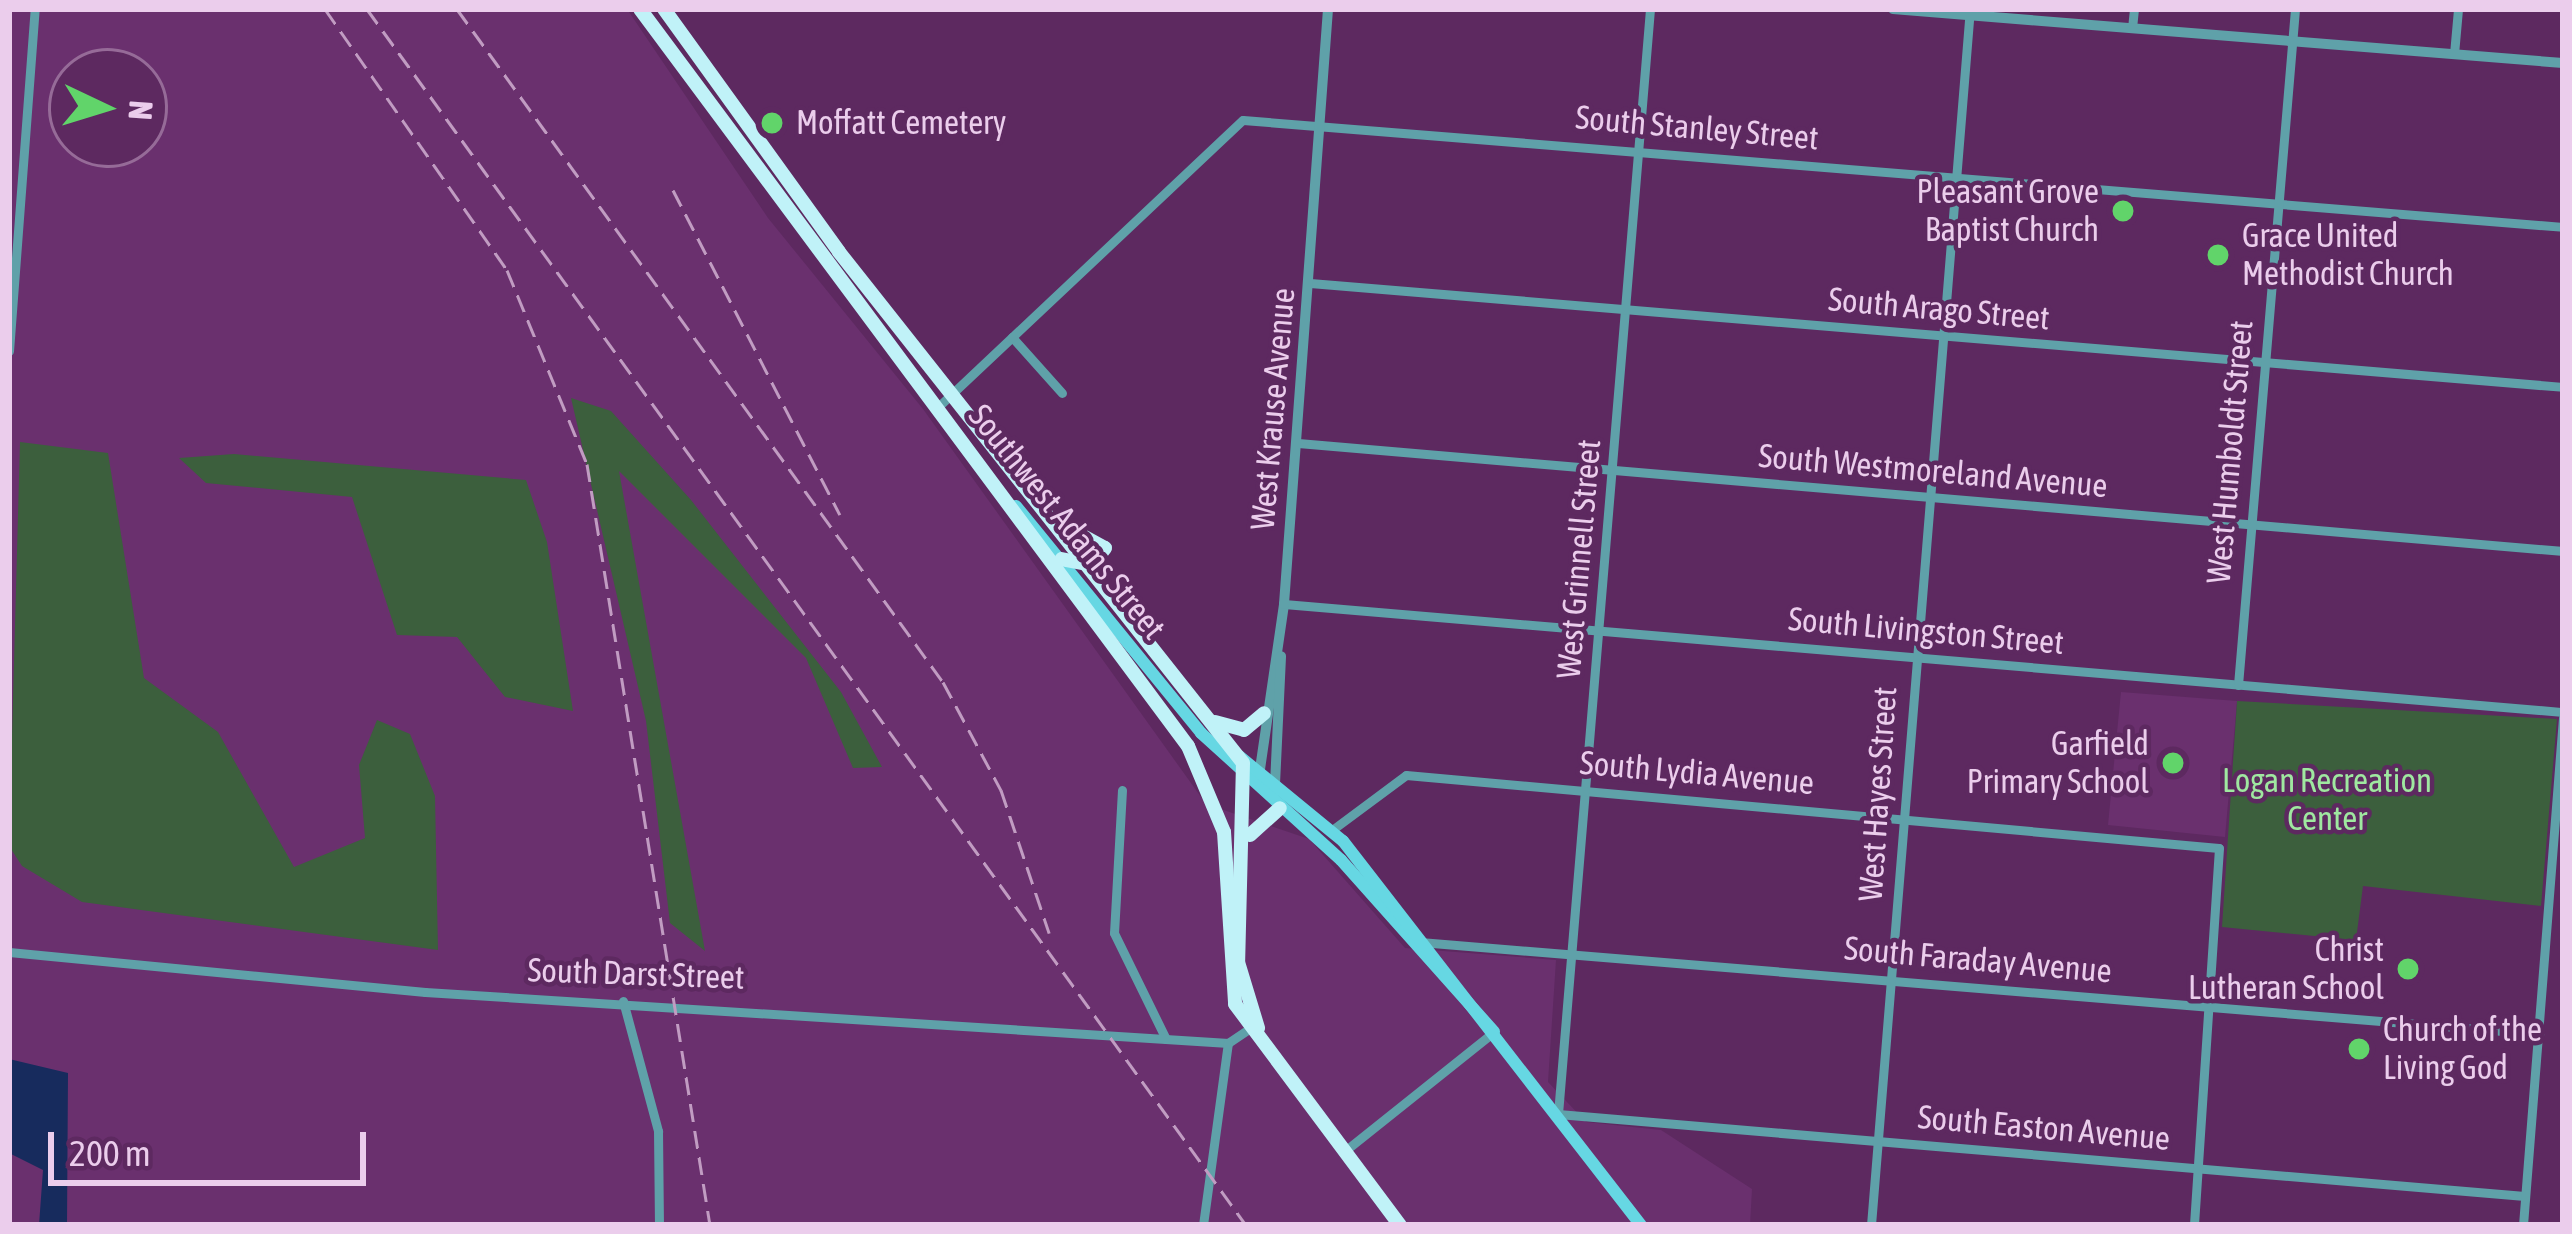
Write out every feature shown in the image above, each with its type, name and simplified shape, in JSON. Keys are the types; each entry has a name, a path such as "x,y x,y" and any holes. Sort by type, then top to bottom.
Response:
{"main road":[{"name":"Southwest Adams Street","path":"640,9 985,469 1279,807 1420,942"},
{"name":"Southwest Adams Street","path":"667,9 686,42 1253,777 1275,784 1332,830 1641,1225"},
{"path":"985,469 1204,773 1227,850 1226,972 1277,1064 1400,1225"},
{"path":"1059,524 1099,537 1104,554 1092,565 1062,559"},
{"path":"1210,720 1244,730 1264,713"},
{"path":"1253,777 1238,962 1254,1026"},
{"path":"1247,839 1279,807"}],"street":[{"path":"9,351 35,9"},
{"name":"West Krause Avenue","path":"1253,777 1284,604 1328,9"},
{"name":"West Grinnell Street","path":"1558,1114 1650,9"},
{"path":"1893,9 2563,63"},
{"path":"2132,28 2134,9"},
{"name":"West Humboldt Street","path":"2238,685 2295,9"},
{"path":"2454,54 2458,9"},
{"name":"West Hayes Street","path":"1871,1225 1970,12"},
{"name":"South Stanley Street","path":"939,406 1233,124 1321,124 2563,227"},
{"name":"South Arago Street","path":"1310,284 2563,387"},
{"path":"1012,338 1062,393"},
{"name":"South Westmoreland Avenue","path":"1298,443 2563,550"},
{"path":"1275,784 1284,604"},
{"name":"South Livingston Street","path":"1284,604 2563,715"},
{"path":"2523,1225 2563,715"},
{"name":"South Lydia Avenue","path":"1332,830 1402,776 2219,848 2212,1007"},
{"path":"1122,790 1116,944 1166,1039"},
{"name":"South Faraday Avenue","path":"1420,942 2539,1034"},
{"name":"South Darst Street","path":"9,952 1228,1043"},
{"path":"2545,963 2563,965"},
{"path":"623,1001 658,1131 659,1225"},
{"path":"2194,1225 2212,1007"},
{"path":"1204,1225 1228,1043 1254,1026"},
{"path":"1346,1150 1494,1032"},
{"name":"South Easton Avenue","path":"1558,1114 2525,1196"}],"shaded area":[{"path":"9,9 627,9 768,218 923,409 1206,804 1309,839 1405,948 1556,960 1548,1082 1586,1122 1661,1130 1752,1189 1750,1225 9,1225"},
{"name":"Garfield Primary School","path":"2121,692 2237,701 2225,837 2108,825"}],"green space":[{"path":"571,398 611,411 691,500 841,692 882,767 853,768 806,658 619,471 705,951 670,923 646,721"},
{"path":"20,442 108,453 144,678 218,732 294,867 365,838 359,765 377,720 410,734 435,796 438,950 82,902 22,866 9,846"},
{"path":"234,454 526,480 547,542 573,711 505,697 457,637 397,635 352,497 206,483 179,458"},
{"name":"Logan Recreation Center","path":"2237,701 2557,719 2541,906 2363,886 2356,940 2222,927"}],"water":[{"path":"9,1059 68,1073 67,1225 39,1225 43,1170 9,1153"}],"railway":[{"path":"325,9 507,270 587,464 710,1225"},
{"path":"367,9 1246,1225"},
{"path":"457,9 943,682 1001,790 1049,933"},
{"path":"673,190 840,515"}],"place":[{"name":"Moffatt Cemetery","path":"772,123"},
{"name":"Pleasant Grove Baptist Church","path":"2123,211"},
{"name":"Grace United Methodist Church","path":"2218,255"},
{"name":"Garfield Primary School","path":"2173,763"},
{"name":"Christ Lutheran School","path":"2408,969"},
{"name":"Church of the Living God","path":"2359,1049"}]}
